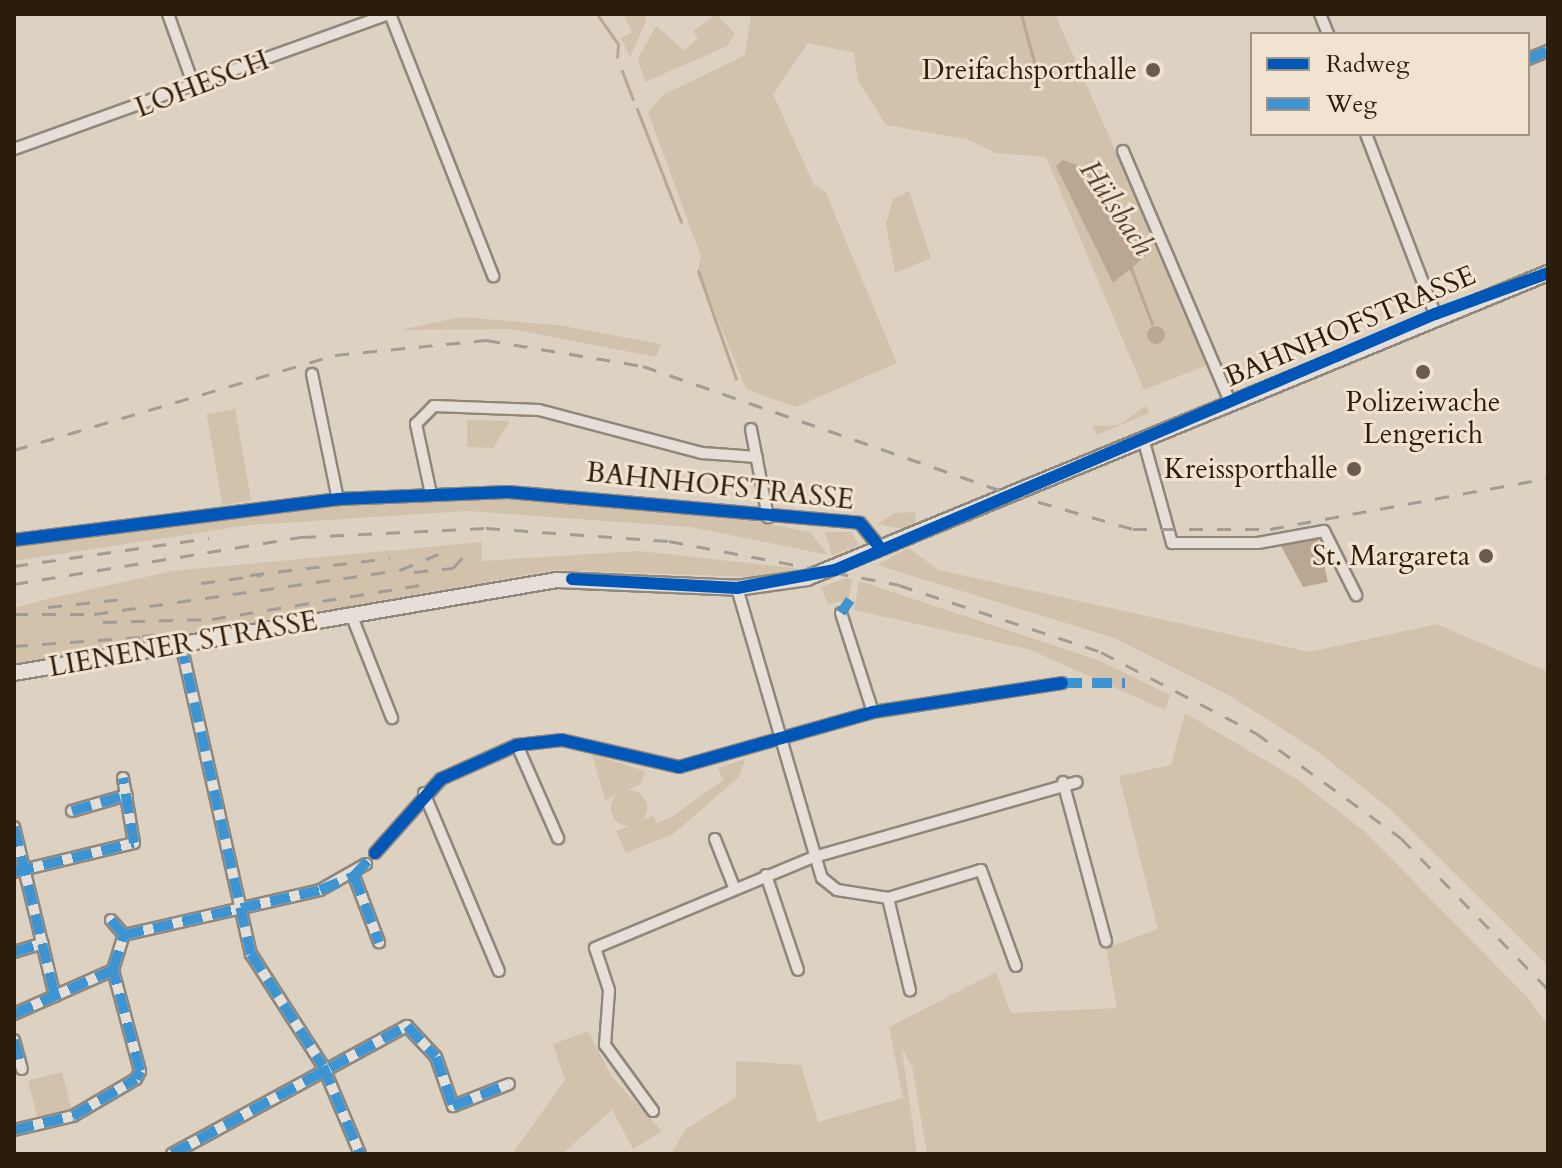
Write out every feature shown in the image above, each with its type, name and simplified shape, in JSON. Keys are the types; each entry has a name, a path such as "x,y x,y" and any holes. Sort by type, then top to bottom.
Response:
{"street":[{"path":"168,14 195,89"},
{"path":"390,14 493,276"},
{"name":"LOHESCH","path":"14,149 195,89 390,14"},
{"path":"1367,136 1435,314"},
{"path":"1123,151 1231,404"},
{"name":"BAHNHOFSTRASSE","path":"14,540 338,499 431,494 591,495 768,517 860,523 881,549 1144,442 1435,314 1548,273"},
{"path":"312,374 338,499"},
{"path":"431,494 416,424 434,406 539,410 702,453 757,457"},
{"path":"751,429 768,517"},
{"path":"1144,442 1172,543 1258,543 1324,531 1356,595"},
{"name":"LIENENER STRASSE","path":"14,673 557,580 737,588 807,578 881,549"},
{"path":"737,588 814,857 828,885 888,898 986,872 1016,966"},
{"path":"841,613 873,712"},
{"name":"LIENENER STRASSE","path":"351,614 392,718"},
{"path":"181,644 235,906 251,954 323,1066 360,1154"},
{"path":"375,853 424,793 458,769 517,745 562,740 679,767 873,712 1062,683"},
{"path":"517,745 558,838"},
{"path":"19,871 134,843 123,778"},
{"path":"1063,782 1106,941"},
{"path":"653,1111 605,1045 609,990 595,948 734,887 814,857 1063,782 1077,782"},
{"path":"424,793 499,971"},
{"path":"72,811 127,795"},
{"path":"14,827 19,871 43,943 55,996"},
{"path":"715,839 734,887"},
{"path":"124,935 354,876 366,864"},
{"path":"766,875 798,970"},
{"path":"354,876 379,942"},
{"path":"888,898 910,990"},
{"path":"111,920 124,935"},
{"path":"14,1130 73,1116 136,1079 140,1071 113,970 124,935"},
{"path":"14,952 43,943"},
{"path":"14,1014 113,970"},
{"path":"172,1154 323,1066 414,1027 436,1057 453,1106 509,1084"},
{"path":"14,1040 22,1069"}],"shaded area":[{"path":"623,14 645,14 646,21 630,57 621,38 632,32"},
{"path":"717,14 735,34 727,46 645,82 638,59 656,26 684,50 698,38 693,31"},
{"path":"751,14 1055,14 1210,364 1144,390 1046,157 996,153 966,139 886,125 858,80 854,53 808,43 773,94 814,185 825,191 897,363 796,407 746,389 698,270 701,257 648,112 663,95 745,55"},
{"path":"909,191 931,258 895,273 886,224 893,199"},
{"path":"460,317 558,325 661,344 656,357 511,329 400,330"},
{"path":"1146,406 1149,413 1097,435 1092,426 1119,425"},
{"path":"235,409 251,501 223,506 206,414"},
{"path":"467,420 510,421 493,448 467,447"},
{"path":"506,496 707,512 810,532 828,555 690,527 468,511 250,525 14,561 14,546 210,519 339,503"},
{"path":"915,512 916,523 903,529 878,524 894,513"},
{"path":"825,532 851,532 859,545 832,556"},
{"path":"482,542 482,561 639,551 803,569 754,577 556,570 14,664 14,608 47,599 172,571"},
{"path":"908,548 939,570 1309,652 1437,624 1548,672 1548,966 1391,810 1317,751 1232,697 1114,638 877,565"},
{"path":"846,578 853,579 848,600 828,604 821,587"},
{"path":"859,581 1098,660 1170,695 1165,710 1028,649 854,610"},
{"path":"1185,713 1297,779 1364,831 1528,998 1548,1026 1548,1154 927,1154 912,1066 902,1049 917,1154 671,1154 686,1129 736,1097 736,1061 801,1065 818,1122 903,1098 889,1027 996,972 1011,1013 1117,1008 1106,948 1158,929 1119,776 1171,765"},
{"path":"592,754 645,771 641,784 605,800"},
{"path":"745,759 739,777 673,834 626,853 616,831 653,816 657,823 673,816 723,780 718,768"},
{"path":"629,790 642,795 647,808 642,821 629,826 616,821 611,808 616,795"},
{"path":"588,1031 612,1077 662,1131 633,1149 612,1110 562,1154 512,1154 565,1080 553,1044"},
{"path":"62,1072 72,1111 38,1119 28,1080"}],"water":[{"path":"1063,160 1105,175 1146,256 1113,283 1056,166"},
{"path":"1156,326 1165,335 1156,344 1147,335"},
{"path":"1318,539 1328,582 1303,587 1280,544"}],"waterway":[{"path":"597,14 618,44 617,57"},
{"name":"Hülsbach","path":"1021,14 1038,76"},
{"path":"622,71 633,99"},
{"path":"637,109 681,222"},
{"name":"Hülsbach","path":"1129,263 1152,324"},
{"path":"698,271 736,379"}],"railway":[{"path":"14,450 335,355 486,340 643,366 1011,494 1133,529 1270,529 1548,478"},
{"path":"14,584 302,537 486,528 669,541 899,585 1101,652 1256,733 1401,838 1548,989"},
{"path":"14,566 209,538"},
{"path":"14,614 94,614 400,570 441,553"},
{"path":"414,572 453,568 464,556"},
{"path":"250,575 390,558"},
{"path":"201,583 261,575"},
{"path":"103,622 212,619 426,584"},
{"path":"48,607 132,598"},
{"path":"142,636 167,634"},
{"path":"14,646 141,637"}],"marked path":[{"path":"1530,58 1548,51"},
{"path":"841,613 850,600"},
{"path":"181,644 251,954 323,1066 360,1154"},
{"path":"1062,683 1125,683"},
{"path":"14,872 134,843 123,778"},
{"path":"72,811 127,795"},
{"path":"14,827 55,996"},
{"path":"14,1014 113,970 124,935 320,890 354,876 375,853"},
{"path":"354,876 379,942"},
{"path":"111,920 124,935"},
{"path":"14,952 43,943"},
{"path":"14,1130 73,1116 136,1079 140,1071 113,970"},
{"path":"172,1154 407,1026 436,1057 453,1106 509,1084"},
{"path":"14,1040 22,1069"}],"cycle path":[{"path":"572,579 737,588 835,570 1435,314 1548,273"},
{"path":"14,540 338,499 508,492 860,523 881,549"},
{"path":"375,853 441,779 517,745 562,740 679,767 873,712 1062,683"}],"place":[{"name":"Dreifachsporthalle","path":"1153,70"},
{"name":"Polizeiwache Lengerich","path":"1423,372"},
{"name":"Kreissporthalle","path":"1354,469"},
{"name":"St. Margareta","path":"1486,556"}]}
